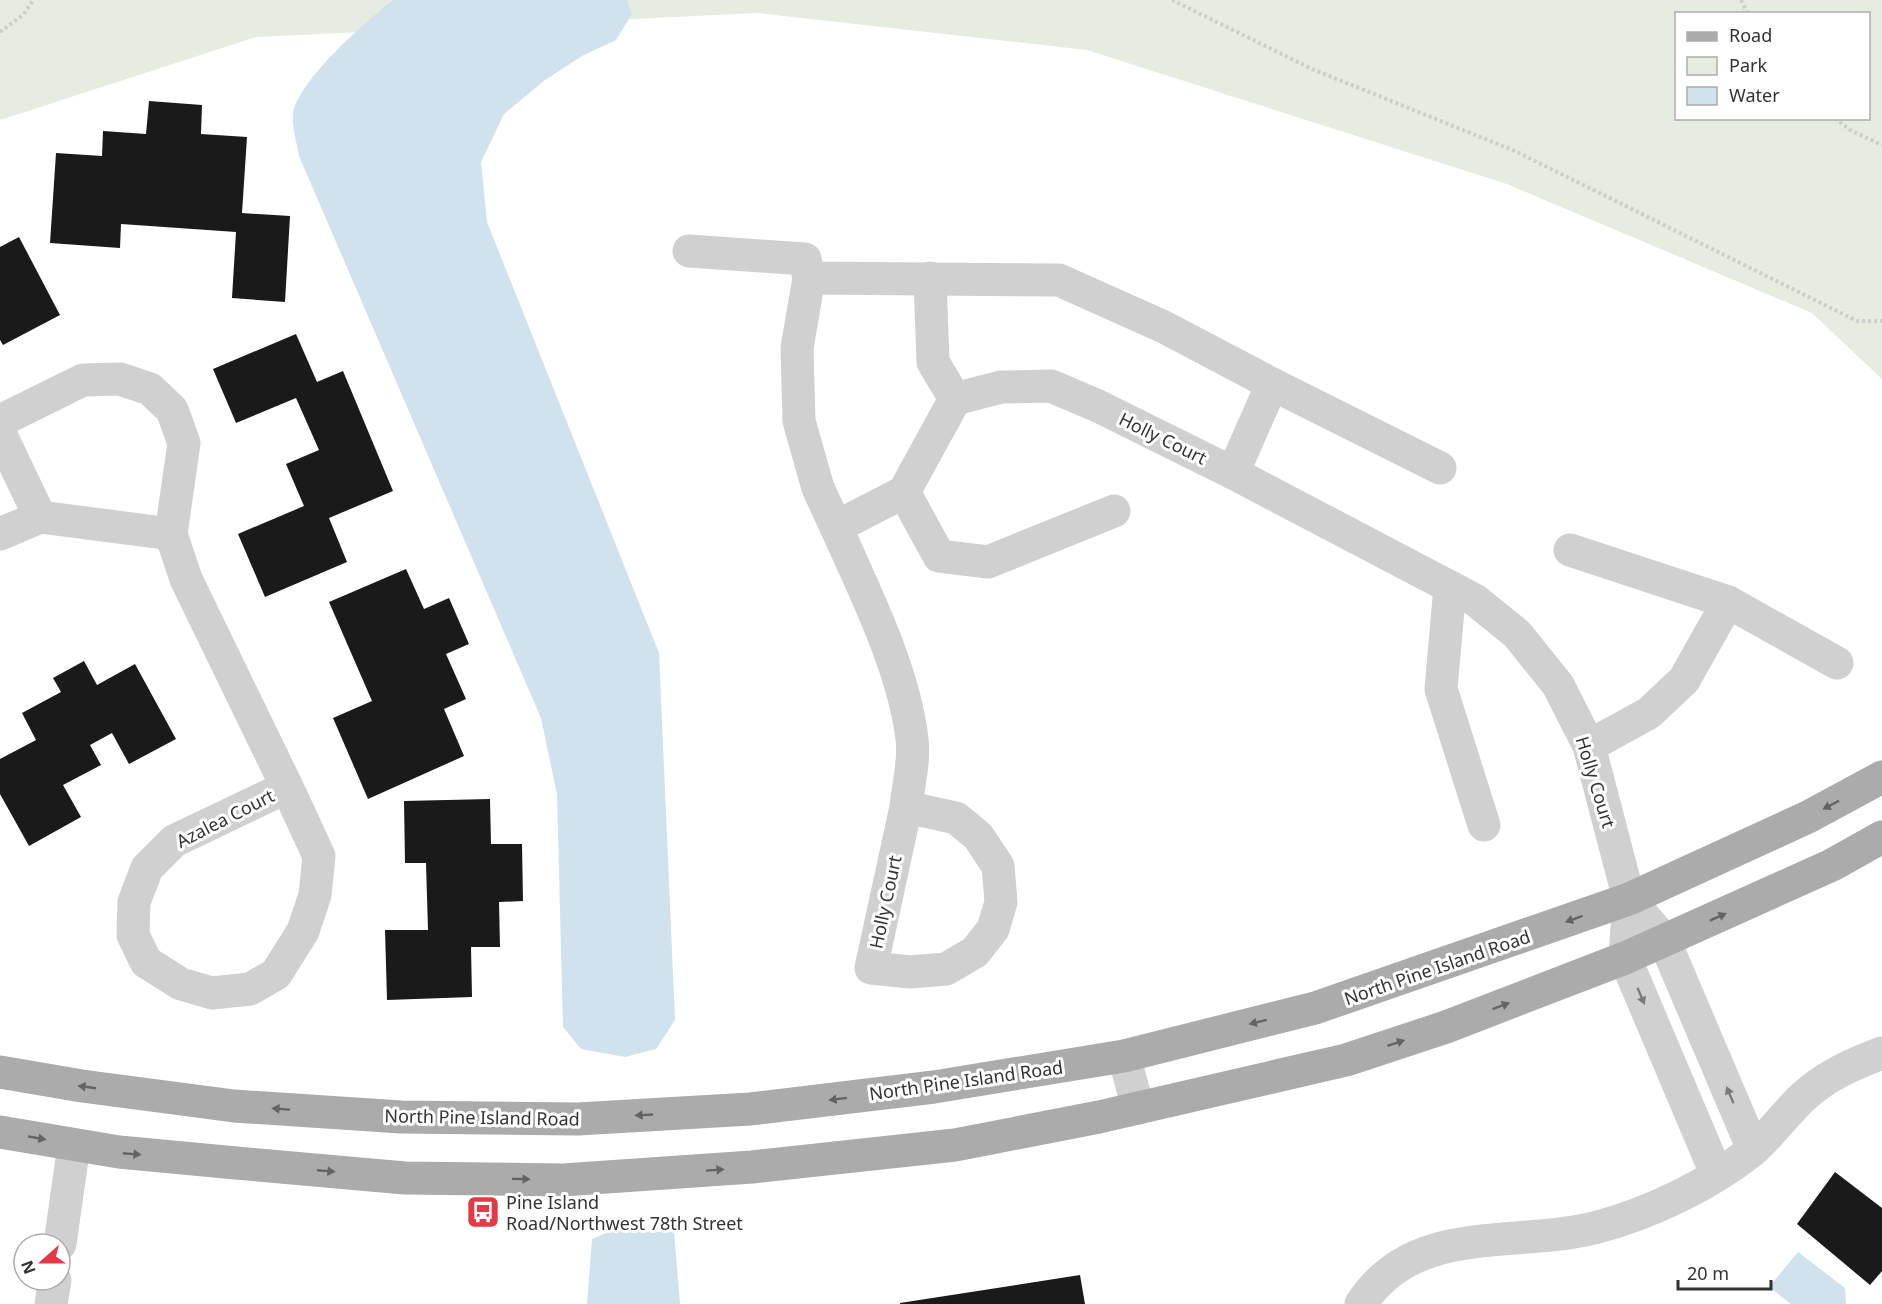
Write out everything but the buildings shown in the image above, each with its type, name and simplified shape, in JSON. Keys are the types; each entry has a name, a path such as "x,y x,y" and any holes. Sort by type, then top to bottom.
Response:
{"main road":[{"name":"North Pine Island Road","path":"0,1072 82,1086 234,1106 401,1117 578,1119 750,1109 934,1087 1124,1056 1315,1008 1629,899 1808,817 1882,777"},
{"path":"0,1132 131,1154 405,1178 563,1180 752,1167 955,1145 1138,1108 1346,1060 1446,1027 1625,958 1832,865 1882,837"}],"lane":[{"path":"689,251 805,259 809,278 1059,280 1164,327 1440,468"},
{"name":"Holly Court","path":"809,278 797,348 799,421 818,488 873,611 903,696 912,740 906,807 871,968 910,972 946,969 975,952 993,929 1001,902 998,866 978,836 956,818 906,807"},
{"path":"836,527 904,492 955,399 933,362 930,278"},
{"name":"Azalea Court","path":"0,421 83,380 120,379 150,389 172,410 184,443 171,534 186,579 287,787 318,856 315,894 303,931 276,974 250,989 212,993 181,984 146,962 133,935 134,903 147,868 174,841 287,787"},
{"path":"1233,472 1272,384"},
{"name":"Holly Court","path":"955,399 1001,387 1051,386 1098,406 1233,472 1474,600 1517,634 1558,685 1590,746 1629,899"},
{"path":"0,433 40,517"},
{"path":"904,492 939,556 988,562 1114,511"},
{"path":"0,534 40,517 171,534"},
{"path":"1570,550 1728,602 1837,663"},
{"path":"1450,587 1441,689 1484,825"},
{"path":"1590,746 1649,713 1684,680 1728,602"},
{"path":"1629,899 1664,940 1753,1149"},
{"path":"1629,899 1625,958 1716,1173"},
{"path":"1361,1304 1405,1260 1453,1245 1593,1228 1645,1210 1716,1173 1753,1149 1804,1096 1841,1068 1882,1053"},
{"path":"1124,1056 1138,1108"},
{"path":"62,1232 74,1145"}],"path":[{"path":"0,32 24,14 33,0"},
{"path":"1172,0 1312,69 1515,151 1857,321 1882,321"},
{"path":"1838,120 1851,130 1882,145"}],"green space":[{"path":"0,0 1882,0 1882,379 1812,313 1507,184 1087,50 757,13 256,37 0,120"}],"water":[{"path":"393,0 627,0 632,14 616,40 582,56 545,80 504,114 481,162 487,222 659,653 675,1020 656,1049 625,1057 581,1049 563,1027 557,794 541,718 299,156 293,114 300,96 337,50"},
{"path":"611,1231 674,1232 680,1304 587,1304 592,1239"},
{"path":"1798,1252 1845,1288 1846,1304 1791,1304 1769,1287"}],"place":[{"name":"Pine Island Road/Northwest 78th Street","path":"483,1212"}]}
